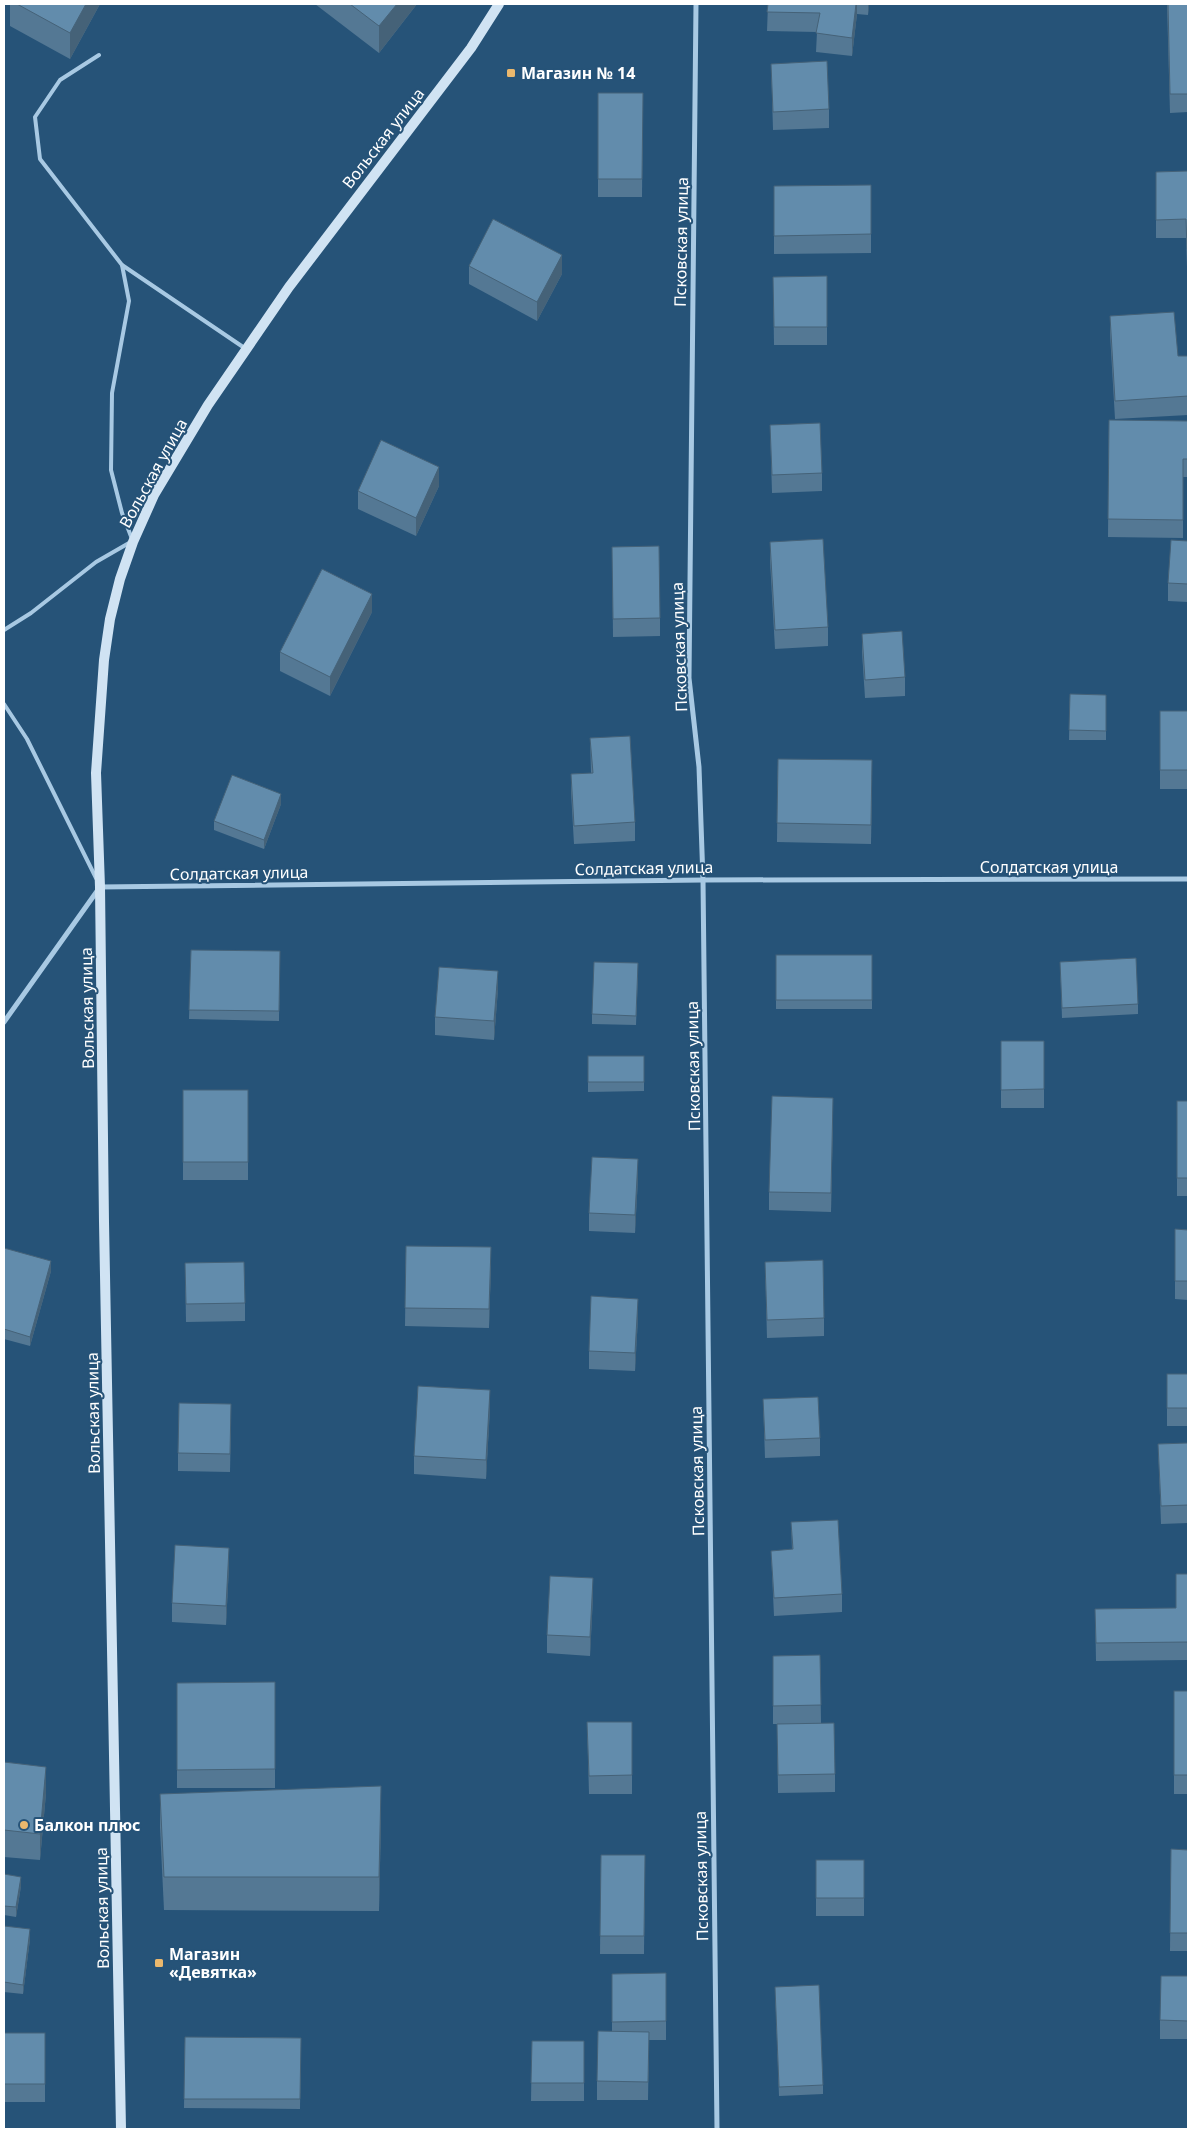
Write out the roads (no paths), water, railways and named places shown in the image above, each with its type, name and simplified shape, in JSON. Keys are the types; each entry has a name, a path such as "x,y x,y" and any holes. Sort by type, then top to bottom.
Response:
{"street":[{"name":"Вольская улица","path":"121,2129 104,1232 100,887 96,773 104,660 110,619 120,579 133,542 154,495 208,405 289,287 471,48 499,4"},
{"name":"Псковская улица","path":"696,4 689,678 699,767 703,880 717,2129"},
{"name":"Солдатская улица","path":"100,887 703,880 1188,880"},
{"path":"4,1022 100,887"}],"lane":[{"path":"99,55 60,80 35,117 40,158 122,265 246,349"},
{"path":"4,630 31,613 96,562 133,542 122,513 111,470 112,393 130,301 122,265"},
{"path":"4,704 27,739 100,887"}],"place":[{"name":"Магазин № 14","path":"511,73"},
{"name":"Балкон плюс","path":"24,1825"},
{"name":"Магазин «Девятка»","path":"159,1963"}]}
